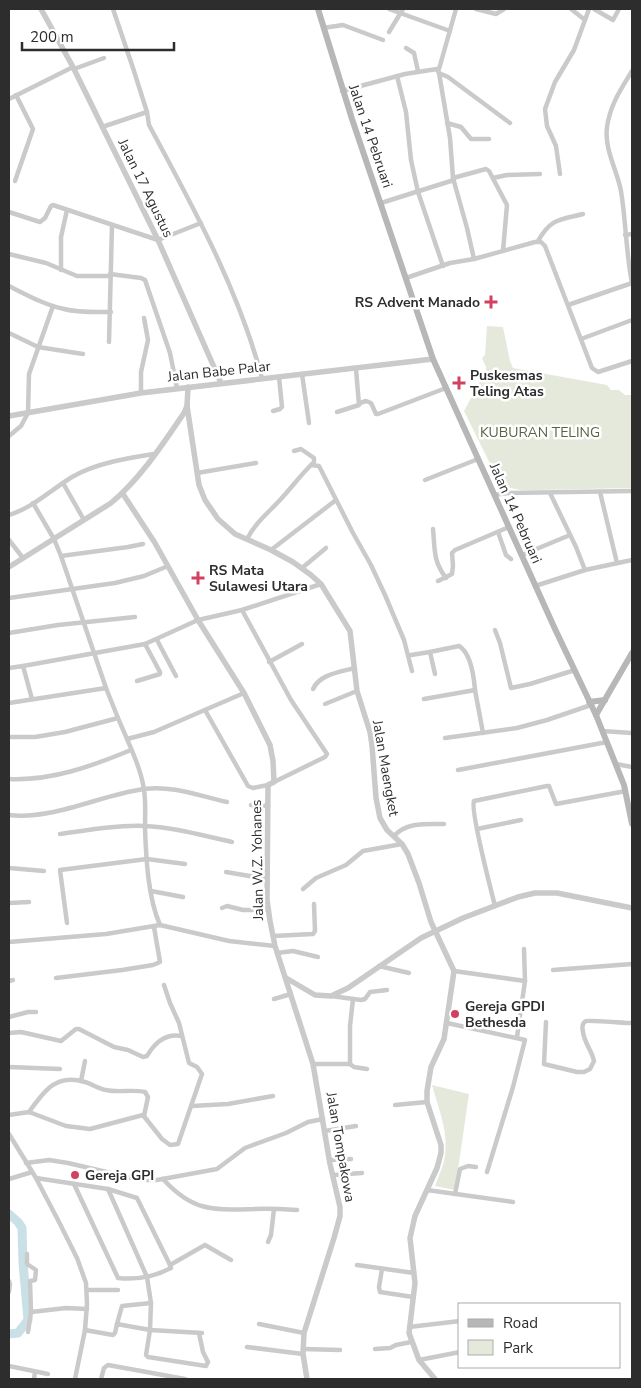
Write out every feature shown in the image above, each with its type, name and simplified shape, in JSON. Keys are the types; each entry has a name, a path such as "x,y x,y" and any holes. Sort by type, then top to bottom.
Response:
{"main road":[{"name":"Jalan 14 Pebruari","path":"318,9 342,91 433,360 535,586 596,715 630,802 632,824"},
{"path":"596,715 632,653"},
{"path":"590,703 605,700"}],"street":[{"name":"Jalan 17 Agustus","path":"41,9 73,68 158,240 221,383"},
{"path":"113,9 149,125 201,223 243,318 262,378"},
{"path":"389,9 402,11 450,31"},
{"path":"456,9 439,71 454,179 474,259"},
{"path":"476,9 496,14 504,9"},
{"path":"571,9 585,20"},
{"path":"560,174 556,146 547,126 546,109 555,82 574,50 589,9"},
{"path":"594,9 612,20 619,9"},
{"path":"388,32 402,11"},
{"path":"323,28 343,25 382,40"},
{"path":"406,48 414,53 418,71"},
{"path":"9,99 73,68 104,58"},
{"path":"342,91 418,71 439,71 510,123"},
{"path":"568,305 632,283 621,192 610,155 607,129 611,108 632,71"},
{"path":"397,76 406,112 411,160 418,192 443,266"},
{"path":"15,181 34,129 16,95"},
{"path":"102,126 146,112"},
{"path":"447,123 461,127 471,138 489,139"},
{"path":"381,203 486,169 490,171 507,205 503,251"},
{"path":"493,178 508,174 540,174"},
{"path":"9,212 40,222 45,218 51,206 158,240 201,223"},
{"path":"61,270 61,237 67,210"},
{"path":"406,278 443,266 538,241 545,229 560,219 583,214"},
{"path":"109,342 112,225"},
{"path":"625,235 632,234"},
{"path":"538,241 545,246 591,365 596,372 632,361"},
{"path":"9,254 46,263 81,277 110,275 145,280 170,353 177,388"},
{"path":"9,286 53,306 80,312 111,312"},
{"path":"9,436 21,426 28,412 29,374 53,306"},
{"path":"141,393 141,372 148,340 144,318"},
{"path":"581,339 632,320"},
{"path":"9,333 38,347 83,354"},
{"name":"Jalan Babe Palar","path":"9,416 177,388 433,360"},
{"path":"356,369 360,403"},
{"path":"302,374 309,423"},
{"path":"273,410 281,409 282,406 279,377"},
{"name":"Jalan Maengket","path":"188,387 187,406 196,473 205,500 218,519 230,530 302,568 320,584 350,631 357,691 370,732 378,812 382,823 402,844 415,870 434,931 454,971"},
{"path":"337,412 358,406 366,401 371,403 376,414 378,414 446,388"},
{"path":"9,567 123,494 154,454 187,406"},
{"path":"247,539 256,524 311,465 314,459 306,452 301,449 294,451"},
{"path":"9,516 91,468 138,456 154,454"},
{"path":"425,480 478,459"},
{"path":"196,473 256,463"},
{"path":"311,465 316,464 320,467 371,565 404,640 412,671"},
{"path":"63,483 84,520"},
{"path":"494,495 508,493 632,491"},
{"path":"600,492 617,563"},
{"path":"550,493 585,570"},
{"name":"Jalan W.Z. Yohanes","path":"123,494 244,693 270,745 273,761 268,806 268,910 272,936 286,978"},
{"path":"271,550 336,500"},
{"path":"33,503 54,539 61,556 106,688 127,739 144,789 147,859 156,917 160,926"},
{"path":"438,582 452,572 452,555 454,551 509,527"},
{"path":"433,529 434,556 446,578"},
{"path":"498,532 506,555 511,559"},
{"path":"522,555 570,535"},
{"path":"9,540 23,558"},
{"path":"61,556 143,544"},
{"path":"302,568 326,548"},
{"path":"535,586 585,570 632,560"},
{"path":"9,598 124,581 168,566"},
{"path":"9,668 145,644 198,620 242,610 320,584"},
{"path":"205,710 248,786 253,788 271,783 326,757 327,754 291,700 269,662 242,610"},
{"path":"9,633 135,617"},
{"path":"495,630 511,688 575,670"},
{"path":"157,640 176,676"},
{"path":"137,681 160,674 145,644"},
{"path":"269,662 302,644"},
{"path":"411,655 459,646 463,649 474,679 482,733"},
{"path":"430,652 435,674"},
{"path":"23,666 32,699"},
{"path":"313,689 316,683 330,674 354,668"},
{"path":"9,703 106,688"},
{"path":"424,699 475,690"},
{"path":"325,704 357,691"},
{"path":"127,739 154,732 244,693"},
{"path":"445,738 517,728 548,720 590,703"},
{"path":"9,737 36,737 58,734 118,718"},
{"path":"602,732 632,733"},
{"path":"458,770 607,742"},
{"path":"9,779 59,775 131,750"},
{"path":"616,764 632,767"},
{"path":"495,906 472,804 474,801 547,786 556,804 626,790"},
{"path":"9,815 24,815 64,809 144,789 176,789 227,802"},
{"path":"252,805 268,806"},
{"path":"477,829 520,820"},
{"path":"394,836 402,828 409,826 444,824"},
{"path":"60,834 94,829 145,826 232,842"},
{"path":"303,889 316,878 346,865 363,851 402,844"},
{"path":"67,923 60,870 147,859 185,864"},
{"path":"9,868 44,871"},
{"path":"226,872 267,879"},
{"path":"151,891 183,897"},
{"path":"332,996 348,988 404,948 434,931 526,894 542,892 632,908"},
{"path":"9,903 29,902"},
{"path":"272,936 313,934 315,930 314,904"},
{"path":"222,908 227,906 243,910 268,910"},
{"path":"9,942 88,936 160,926 229,941 275,946"},
{"path":"56,978 122,970 160,962 154,927"},
{"path":"517,1037 525,981 524,949"},
{"path":"277,953 293,951 318,957"},
{"path":"553,970 632,964"},
{"path":"379,966 409,973"},
{"path":"435,1379 418,1360 411,1342 409,1327 414,1273 411,1248 412,1228 437,1168 441,1148 427,1102 430,1072 442,1044 447,1023 454,971 525,981"},
{"path":"286,978 315,995 363,999 370,992 386,990"},
{"name":"Jalan Tompakowa","path":"286,978 313,1064 330,1160 340,1202 340,1216 304,1332 303,1352 307,1379"},
{"path":"9,1115 29,1112 77,1129 100,1127 139,1115 144,1116 162,1139 169,1144 178,1144 202,1074 197,1067 189,1063 179,1023 164,985"},
{"path":"274,999 291,994"},
{"path":"350,1064 350,1026 353,999"},
{"path":"9,1017 36,1012"},
{"path":"546,1022 544,1064 581,1072 590,1069 594,1064 582,1030 586,1020 632,1023"},
{"path":"447,1023 517,1037 525,1041 487,1172"},
{"path":"9,1033 27,1033 61,1041 79,1028 110,1046 128,1050 143,1057 147,1056 154,1045 163,1038 171,1035 182,1036"},
{"path":"81,1081 85,1061"},
{"path":"313,1064 350,1064 354,1067 368,1069"},
{"path":"9,1067 60,1070"},
{"path":"29,1112 41,1094 55,1083 68,1079 81,1081 110,1091 145,1092 148,1097 144,1116"},
{"path":"192,1106 228,1104 273,1096"},
{"path":"394,1105 427,1102"},
{"path":"26,1163 49,1160 76,1164 141,1180 163,1179 217,1169 245,1148 286,1133 308,1122 323,1118"},
{"path":"325,1131 356,1126"},
{"path":"9,1134 36,1178 77,1258 87,1290 85,1330 75,1379"},
{"path":"330,1160 351,1159"},
{"path":"456,1194 460,1169 468,1166 476,1167"},
{"path":"9,1179 32,1172"},
{"path":"333,1175 362,1173"},
{"path":"36,1178 108,1189 138,1199 170,1265"},
{"path":"163,1179 182,1197 203,1208 223,1210 297,1210"},
{"path":"74,1184 117,1277 146,1278 154,1276 171,1268 170,1265 205,1245 231,1260"},
{"path":"108,1189 146,1278 151,1303 150,1330 146,1354 148,1357 206,1366 208,1362 203,1352 201,1333 150,1330 117,1324"},
{"path":"427,1190 513,1202"},
{"path":"268,1242 271,1234 274,1209"},
{"path":"27,1254 27,1264 36,1270 35,1280 30,1282 31,1312 28,1332"},
{"path":"358,1265 414,1273"},
{"path":"382,1269 380,1292 413,1296"},
{"path":"9,1281 9,1292"},
{"path":"87,1290 118,1290"},
{"path":"85,1330 113,1335 122,1306 151,1303"},
{"path":"31,1312 66,1308 87,1309"},
{"path":"409,1327 458,1321"},
{"path":"259,1324 304,1332"},
{"path":"375,1349 390,1348 411,1342"},
{"path":"247,1347 303,1352 340,1350"},
{"path":"418,1360 458,1352"},
{"path":"100,1379 104,1368 108,1365 185,1379"},
{"path":"9,1366 48,1374"},
{"path":"34,1379 35,1372"}],"green space":[{"name":"KUBURAN TELING","path":"487,326 503,327 513,368 607,385 611,390 619,390 625,395 632,395 632,488 521,490 501,486 464,411 486,370 482,358 485,355"},
{"path":"432,1085 469,1094 455,1190 435,1186 444,1161 446,1142 443,1123"}],"waterway":[{"path":"9,1214 22,1228 28,1320 18,1333 9,1334"}],"place":[{"name":"RS Advent Manado","path":"491,302"},
{"name":"Puskesmas Teling Atas","path":"459,383"},
{"name":"RS Mata Sulawesi Utara","path":"198,578"},
{"name":"Gereja GPDI Bethesda","path":"455,1014"},
{"name":"Gereja GPI","path":"75,1175"}]}
